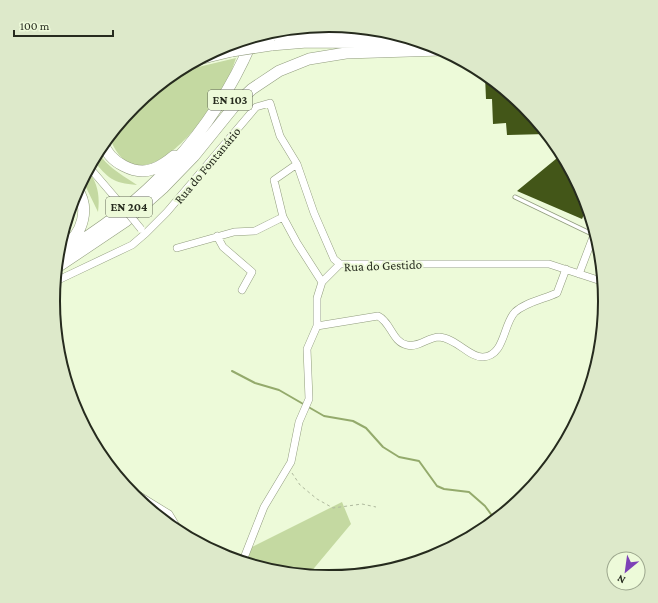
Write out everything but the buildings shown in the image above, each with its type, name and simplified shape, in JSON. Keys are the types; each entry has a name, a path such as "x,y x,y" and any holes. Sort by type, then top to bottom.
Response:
{"main road":[{"path":"251,43 273,40 376,36"},
{"path":"273,40 308,42 405,43"},
{"name":"EN 103","path":"63,258 126,221 163,188 189,160 235,91 252,60 260,41"},
{"name":"EN 204","path":"64,257 134,202 171,168 190,146 230,87 251,43"},
{"path":"189,160 236,104 252,89 279,71 308,59 346,53 426,50"},
{"path":"107,149 112,158 122,165 136,170 152,170 165,164 181,150 190,146"},
{"path":"66,246 72,242 80,229 84,215 83,204 80,197"}],"street":[{"name":"Rua do Fontanário","path":"61,279 127,248 167,212 256,107 270,103 280,136 297,164 314,213 334,259 340,264"},
{"path":"244,558 264,507 289,466 299,422 309,399 307,349 317,326 317,298 322,282 297,243 283,217 274,180 297,164"},
{"path":"93,172 144,232"},
{"path":"177,248 234,232 255,231 283,217"},
{"path":"216,236 223,247 252,272 242,290"},
{"path":"579,274 591,242"},
{"name":"Rua do Gestido","path":"322,282 340,264 549,264 598,280"},
{"path":"317,326 378,316 383,318 398,340 407,345 415,345 432,338 441,337 460,345 474,355 482,357 490,356 496,350 514,312 526,305 557,293 566,269"},
{"path":"148,501 169,514 174,522"}],"lane":[{"path":"515,197 588,230"}],"path":[{"path":"289,466 292,474 300,484 317,500 333,508 357,504 376,508"}],"green space":[{"path":"236,58 222,92 200,123 185,140 168,154 151,163 135,165 121,157 112,141 115,137 151,99 179,77 194,68"},
{"path":"102,157 110,166 137,185 116,181 97,165"},
{"path":"91,175 96,184 99,200 98,212 85,186"},
{"path":"75,212 74,220 70,228"},
{"path":"342,502 351,524 312,570 276,566 246,558 248,549"},
{"path":"362,568 367,569 333,571"}],"waterway":[{"path":"232,371 255,383 279,390 324,416 353,421 366,428 383,447 399,457 419,461 437,486 444,489 469,492 485,506 492,516"}]}
